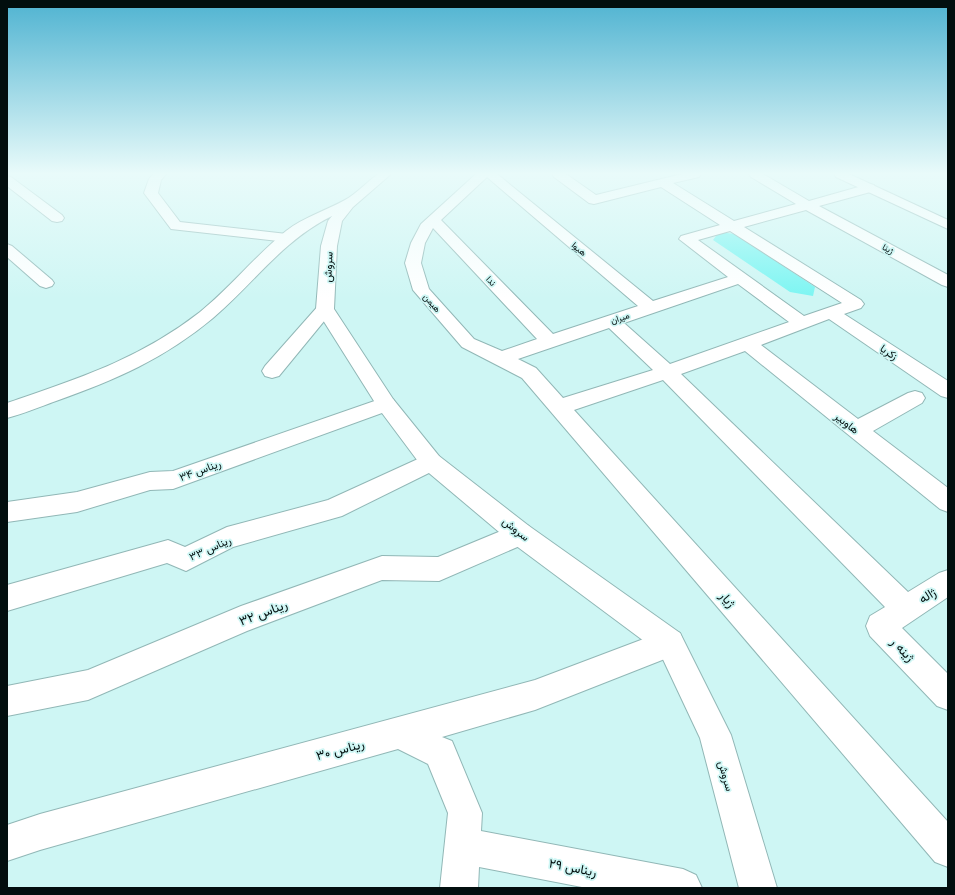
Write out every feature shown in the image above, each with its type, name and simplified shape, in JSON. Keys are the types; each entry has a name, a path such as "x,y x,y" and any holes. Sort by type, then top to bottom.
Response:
{"street":[{"path":"168,216 176,226 287,238"},
{"path":"7,411 117,370 140,360 165,345 228,296 287,238 322,216"},
{"name":"سروش","path":"339,216 332,228 329,246 326,309 386,404 431,462 520,534 670,643 715,735 758,888"},
{"name":"هیمن","path":"438,216 426,227 418,243 413,263 421,290 468,343 501,358"},
{"name":"هیوا","path":"540,216 650,308"},
{"path":"559,407 667,372 855,304 718,216"},
{"path":"769,216 686,239 802,323"},
{"name":"ژینا","path":"827,216 948,282"},
{"path":"927,216 948,226"},
{"name":"ندا","path":"433,220 550,342"},
{"path":"7,250 46,283"},
{"name":"میران","path":"501,358 740,278"},
{"path":"272,371 326,309"},
{"name":"زکریا","path":"830,312 947,388"},
{"path":"612,321 667,372 906,609"},
{"name":"هاوبیر","path":"747,343 948,502"},
{"name":"ژیار","path":"501,358 529,373 948,849"},
{"path":"856,430 915,398"},
{"name":"ریناس ۳۴","path":"7,512 77,502 150,481 173,480 284,442 386,404"},
{"name":"ریناس ۳۳","path":"7,598 168,551 186,559 227,538 333,509 431,462"},
{"name":"ریناس ۳۲","path":"7,701 88,684 241,620 382,568 439,569 520,534"},
{"name":"ژاله","path":"906,609 948,582"},
{"name":"ژینه ر","path":"906,609 880,626 948,696"},
{"name":"ریناس ۳۰","path":"7,843 40,832 535,695 670,643"},
{"path":"399,732 440,753 465,813 459,888"},
{"name":"ریناس ۲۹","path":"463,846 683,888"}],"shaded area":[{"path":"719,232 735,234 815,287 813,296 790,292 713,240"}]}
